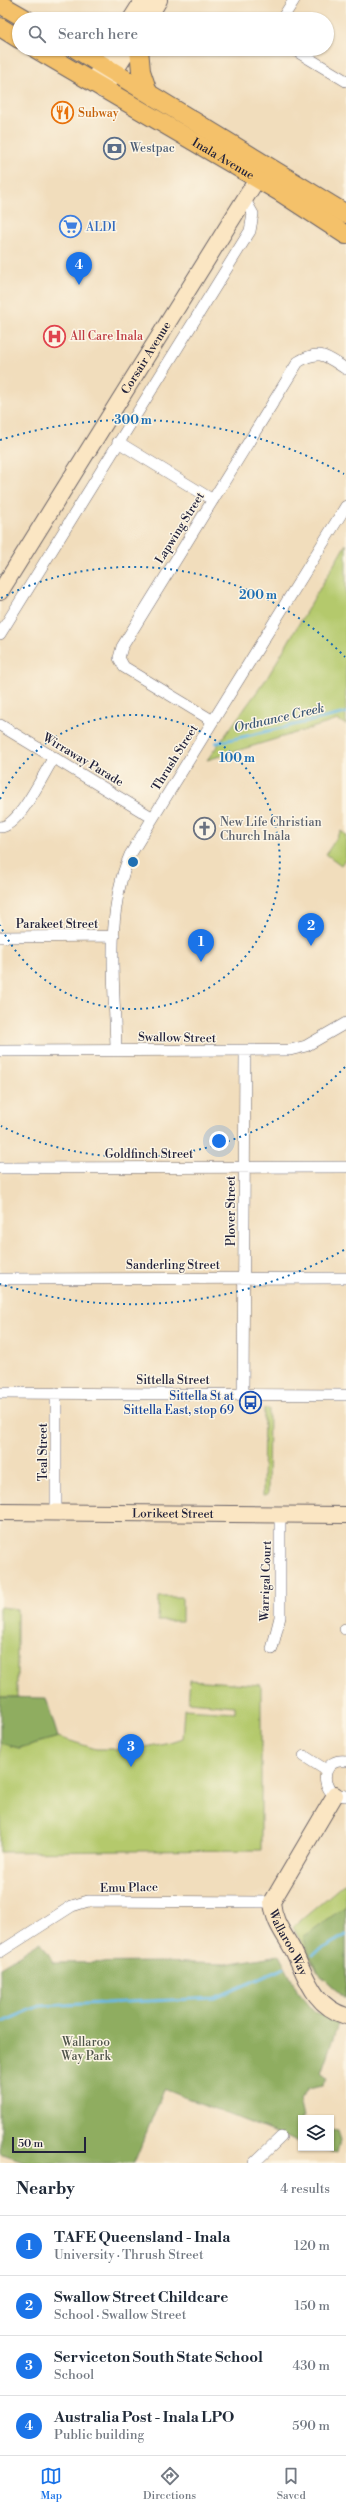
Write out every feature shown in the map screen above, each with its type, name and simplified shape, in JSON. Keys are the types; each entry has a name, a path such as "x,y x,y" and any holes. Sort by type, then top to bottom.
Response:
{"main road":[{"path":"0,4 14,12"},
{"path":"0,27 12,35"},
{"name":"Inala Avenue","path":"48,56 98,86 262,173 346,214"},
{"name":"Inala Avenue","path":"88,56 148,92 346,235"},
{"path":"140,56 141,71 148,92"}],"street":[{"path":"135,12 143,0"},
{"path":"152,12 159,0"},
{"path":"286,12 294,0"},
{"path":"109,69 112,56"},
{"path":"98,86 109,69 122,56"},
{"path":"305,56 346,81"},
{"name":"Corsair Avenue","path":"0,592 262,173"},
{"path":"0,634 250,231 253,214 245,200"},
{"name":"Lapwing Street","path":"213,721 124,667 119,658 122,647 298,362 310,355 324,355 346,369"},
{"path":"118,442 213,500"},
{"name":"Thrush Street","path":"116,1050 114,936 116,899 120,878 130,855 346,506"},
{"name":"Wirraway Parade","path":"0,725 153,818"},
{"path":"0,827 6,827 18,817 54,757"},
{"name":"Parakeet Street","path":"0,937 114,936"},
{"name":"Swallow Street","path":"0,1051 116,1050 245,1052 290,1050 306,1046 346,1023"},
{"name":"Plover Street","path":"243,1394 243,1167 245,1052"},
{"name":"Goldfinch Street","path":"0,1168 346,1167"},
{"name":"Sanderling Street","path":"0,1278 346,1278"},
{"name":"Sittella Street","path":"0,1393 346,1395"},
{"name":"Teal Street","path":"56,1393 56,1512"},
{"name":"Lorikeet Street","path":"0,1512 280,1513 346,1515"},
{"name":"Warrigal Court","path":"272,1649 280,1618 280,1513"},
{"path":"304,1756 326,1770"},
{"path":"341,1796 325,1783 326,1770 337,1761 346,1761"},
{"name":"Wallaroo Way","path":"341,1796 272,1902 274,1918 294,1953 303,1977 313,1993 328,2007 346,2016"},
{"name":"Emu Place","path":"0,1952 72,1906 88,1901 272,1902"},
{"path":"254,2163 281,2137"}],"green space":[{"path":"346,544 346,725 338,720 207,760 267,678"},
{"path":"341,831 346,835 346,858 341,865 326,854"},
{"path":"264,1409 269,1409 268,1494 263,1495"},
{"path":"159,1597 182,1597 182,1621 158,1621"},
{"path":"0,1607 17,1609 17,1697 0,1697"},
{"path":"190,1680 261,1685 261,1850 0,1852 0,1743 19,1748 58,1737 96,1749 135,1749 182,1738 184,1709 235,1712 235,1706 188,1702"},
{"path":"0,1697 46,1698 58,1737 19,1748 0,1743"},
{"path":"346,1882 346,1998 317,1972 293,1927"},
{"path":"346,1906 346,1998 317,1972 303,1937"},
{"name":"Wallaroo Way Park","path":"41,1942 54,1963 160,1962 226,1964 279,1955 298,1992 314,2011 338,2024 321,2073 328,2079 323,2085 308,2088 300,2099 303,2115 298,2115 298,2142 164,2089 134,2163 29,2163 0,2153 0,1967"},
{"path":"334,2130 337,2130 340,2139 337,2153 327,2151 334,2151"}],"waterway":[{"name":"Ordnance Creek","path":"216,743 346,713"},
{"path":"313,1954 346,1935"},
{"path":"0,2023 39,2006 215,1998 284,1968"}],"place":[{"name":"Subway","path":"62,113"},
{"name":"Westpac","path":"114,148"},
{"name":"ALDI","path":"71,227"},
{"name":"Australia Post - Inala LPO","path":"79,285"},
{"name":"All Care Inala","path":"55,336"},
{"name":"New Life Christian Church Inala","path":"205,829"},
{"name":"Swallow Street Childcare","path":"311,946"},
{"name":"TAFE Queensland - Inala","path":"201,962"},
{"name":"Sittella St at Sittella East, stop 69","path":"250,1403"},
{"name":"Serviceton South State School","path":"131,1767"}]}
